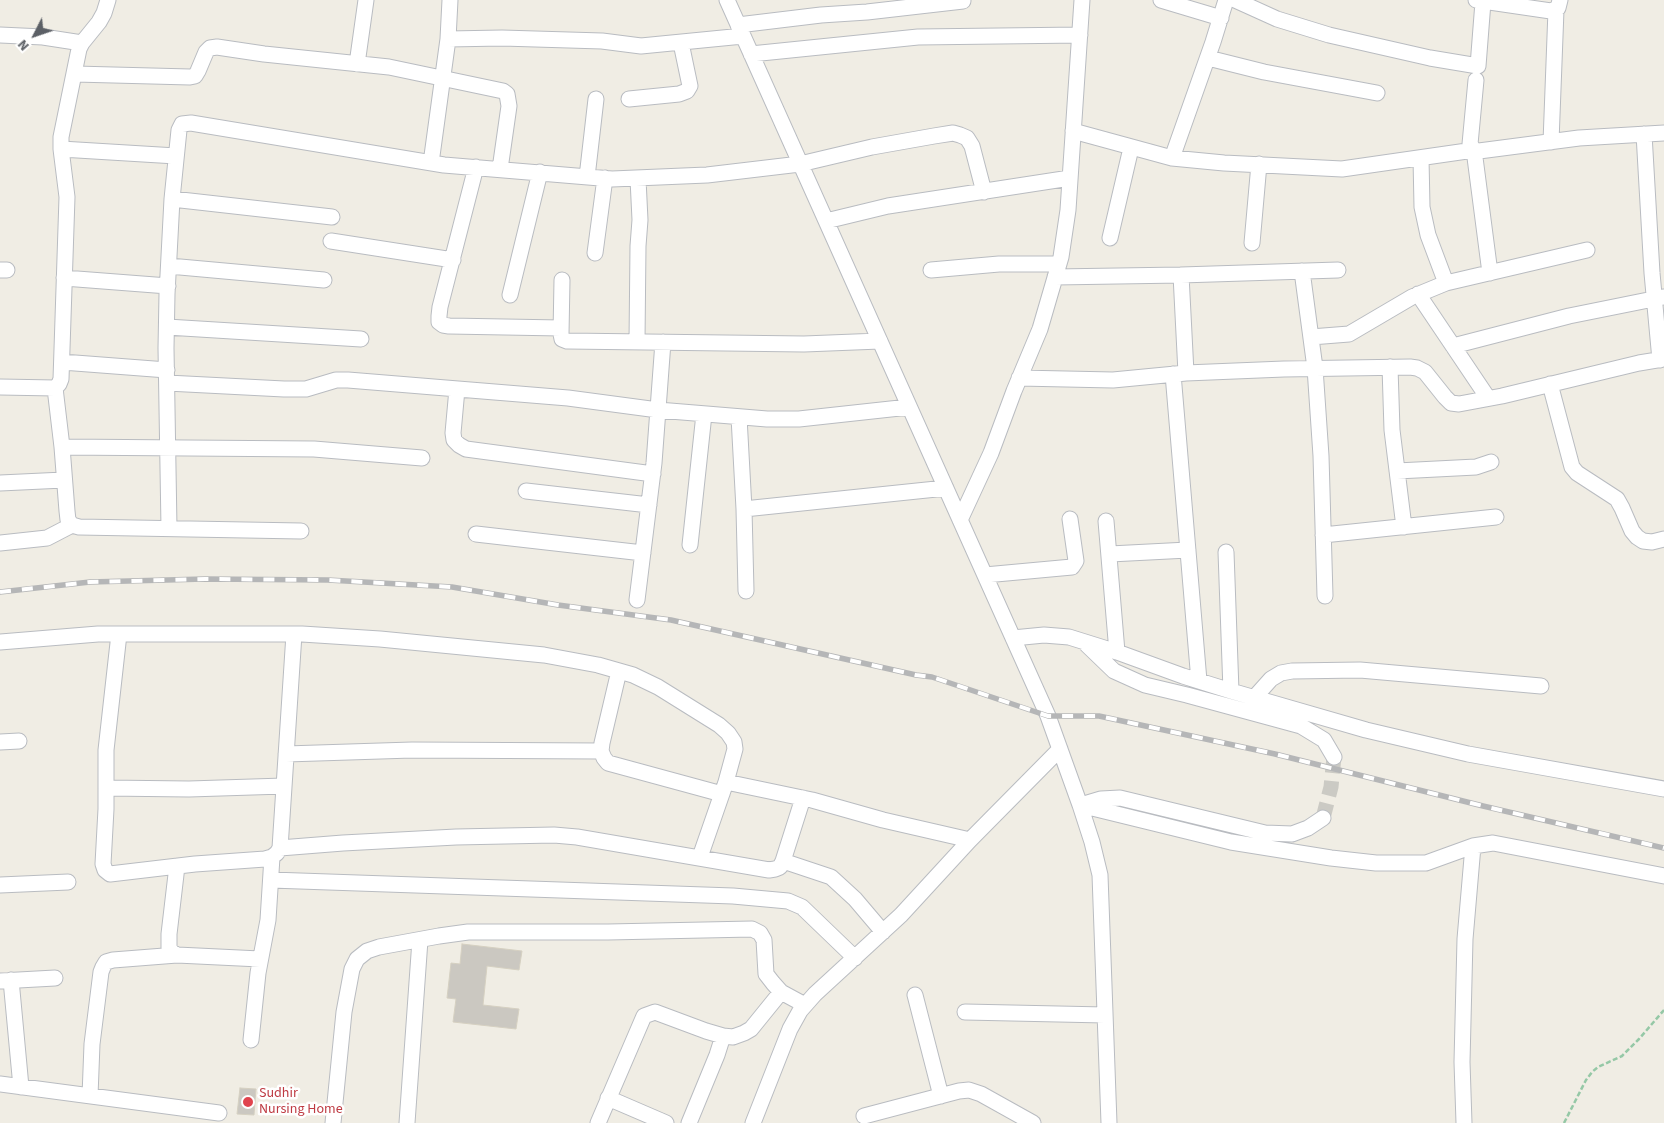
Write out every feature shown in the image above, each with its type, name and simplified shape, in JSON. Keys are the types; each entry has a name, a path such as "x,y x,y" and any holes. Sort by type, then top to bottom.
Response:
{"street":[{"path":"0,387 55,388 59,384 62,362 67,197 61,149 62,128 79,49 99,22 108,0"},
{"path":"357,64 366,0"},
{"path":"431,163 448,38 450,0"},
{"path":"727,0 1048,716 1080,805 1100,875 1109,1123"},
{"path":"960,520 991,453 1019,378 1040,329 1057,271 1068,210 1082,0"},
{"path":"1161,0 1221,18"},
{"path":"1172,158 1208,58 1226,0"},
{"path":"1235,0 1277,19 1329,36 1430,58 1478,66 1479,1 1514,3 1551,11 1558,5"},
{"path":"448,38 602,41 641,46 681,43 821,15 867,12 963,1"},
{"path":"1551,142 1558,5"},
{"path":"0,35 43,37 82,43"},
{"path":"751,54 918,37 1080,35"},
{"path":"629,100 679,94 687,91 690,86 681,43"},
{"path":"75,74 190,77 195,76 206,52 210,48 217,47 388,67 503,91 507,94 509,106 500,169"},
{"path":"1208,58 1264,72 1377,93"},
{"path":"1476,80 1470,144 1474,150 1490,273"},
{"path":"587,176 596,99"},
{"path":"169,528 168,286 172,199 179,130 182,124 190,123 431,163 605,178 638,179 707,175 800,164 881,146 953,134 967,138 972,146 984,192"},
{"path":"1073,131 1172,158 1224,163 1342,169 1474,150 1479,151 1578,138 1664,133"},
{"path":"1019,378 1113,380 1179,374 1315,368 1417,368 1425,372 1444,397 1451,403 1459,404 1639,363 1662,360 1659,297 1644,134"},
{"path":"1110,238 1131,148"},
{"path":"61,149 176,156"},
{"path":"1421,158 1422,207 1428,235 1446,283"},
{"path":"1252,242 1259,164"},
{"path":"476,167 438,316 439,322 443,325 561,328"},
{"path":"510,295 540,172"},
{"path":"595,253 605,178"},
{"path":"826,221 888,206 1070,178"},
{"path":"637,341 640,220 638,179"},
{"path":"172,199 332,217"},
{"path":"331,241 452,260"},
{"path":"1311,337 1348,334 1418,294 1446,283 1587,250"},
{"path":"931,270 1006,263 1057,271 1181,275 1338,270"},
{"path":"169,266 324,280"},
{"path":"1302,271 1315,368 1321,456 1325,596"},
{"path":"1181,275 1179,374 1188,550 1199,681"},
{"path":"64,278 168,286"},
{"path":"562,280 561,328 562,339 567,341 804,344 880,342"},
{"path":"1418,294 1488,398"},
{"path":"1453,346 1569,316 1659,297"},
{"path":"167,327 361,339"},
{"path":"637,600 653,474 663,342"},
{"path":"62,362 284,389 306,389 336,380 348,380 568,398 658,410 739,417 799,419 909,407"},
{"path":"1390,367 1392,430 1404,527"},
{"path":"1550,384 1572,467 1577,473 1616,499 1637,537 1643,541 1652,542 1664,539"},
{"path":"55,388 62,447 66,512 68,520 72,524 79,527 301,531"},
{"path":"457,389 454,440 466,449 653,474"},
{"path":"690,545 704,414"},
{"path":"739,417 746,591"},
{"path":"62,447 168,447 240,450 314,449 422,458"},
{"path":"1397,471 1476,467 1491,462"},
{"path":"0,483 64,480"},
{"path":"744,509 946,488"},
{"path":"526,491 649,505"},
{"path":"1323,535 1496,517"},
{"path":"985,575 1072,567 1076,561 1070,519"},
{"path":"1106,521 1117,652"},
{"path":"0,543 47,538 72,524"},
{"path":"476,534 643,553"},
{"path":"1110,554 1188,550"},
{"path":"1226,552 1230,691"},
{"path":"0,642 98,634 294,634 380,639 544,655 619,671 658,687 719,725 734,742 735,749 724,788 700,857"},
{"path":"119,634 106,750 103,864 105,870 110,874 343,843 456,837 554,836 577,836 769,870 780,867 783,861 803,798"},
{"path":"251,1040 258,973 268,920 271,880 284,786 294,634"},
{"path":"1013,638 1044,635 1069,637 1230,691 1366,730 1468,754 1664,789"},
{"path":"1084,642 1114,671 1145,685 1301,726 1324,740 1334,757"},
{"path":"1254,698 1271,679 1281,673 1292,671 1360,670 1541,686"},
{"path":"619,671 601,751 608,763 724,788 803,798 883,820 970,840"},
{"path":"0,742 19,741"},
{"path":"753,1123 790,1029 805,1005 901,915 970,840 1060,749"},
{"path":"286,754 412,750 601,751"},
{"path":"106,788 189,789 284,786"},
{"path":"1080,805 1101,799 1120,798 1265,833 1292,834 1308,828 1323,818"},
{"path":"1080,805 1231,842 1331,858 1376,863 1426,864 1473,846 1492,843 1664,876"},
{"path":"1464,1123 1462,1062 1465,939 1473,846"},
{"path":"783,861 831,877 855,899 883,932"},
{"path":"177,866 168,941 169,948 177,955"},
{"path":"271,880 733,896 788,901 802,907 855,958"},
{"path":"0,885 68,882"},
{"path":"333,1123 344,1012 352,969 357,959 367,951 379,947 468,932 752,929 760,933 764,940 766,974 780,992 805,1005"},
{"path":"407,1123 420,940"},
{"path":"90,1096 92,1044 100,972 106,962 177,955 260,959"},
{"path":"21,1087 6,981 55,978"},
{"path":"598,1123 644,1016 655,1012 723,1036 733,1037 744,1034 751,1029 780,992"},
{"path":"915,995 941,1096"},
{"path":"965,1012 1105,1015"},
{"path":"689,1123 723,1036"},
{"path":"0,1084 219,1113"},
{"path":"864,1116 969,1090 981,1094 1033,1123"},
{"path":"608,1098 666,1123"}],"path":[{"path":"1564,1123 1592,1072 1598,1067 1622,1056 1664,1010"}],"building":[{"path":"462,944 522,951 519,970 487,966 483,1005 519,1009 516,1029 453,1022 456,999 447,998 451,963 460,964"},
{"path":"240,1088 256,1089 254,1115 237,1114"}],"tunnel":[{"path":"1323,818 1331,787 1334,757"}],"railway":[{"path":"0,592 90,582 205,579 328,580 452,587 558,605 671,620 932,677 1048,716 1099,716 1275,754 1483,806 1664,848"}],"place":[{"name":"Sudhir Nursing Home","path":"248,1102"}]}
